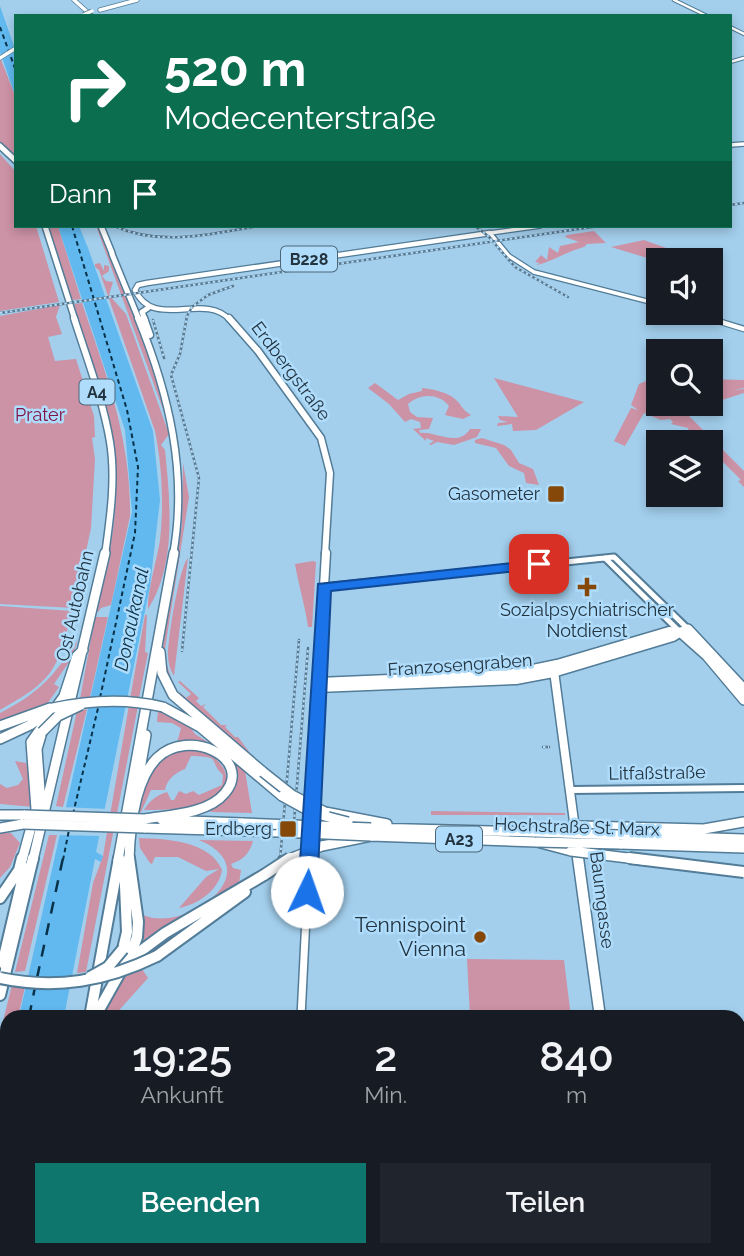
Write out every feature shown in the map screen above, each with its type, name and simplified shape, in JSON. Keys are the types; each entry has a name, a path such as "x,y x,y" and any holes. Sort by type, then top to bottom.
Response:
{"highway":[{"path":"100,10 124,0"},
{"path":"88,14 124,0"},
{"path":"88,14 137,0"},
{"path":"0,146 14,159"},
{"name":"Ost Autobahn","path":"0,995 83,650 109,531 112,483 110,444 98,394 46,228"},
{"path":"102,228 155,362"},
{"path":"91,1010 175,546 180,481 171,412 142,312 148,308"},
{"path":"684,630 744,689"},
{"path":"684,630 744,700"},
{"path":"158,639 161,641 162,673 173,695 292,795 317,809 407,828"},
{"path":"77,983 108,967 123,949 127,932 125,851 142,757 158,639"},
{"path":"0,898 19,870 36,809 37,792 31,742 66,691 77,656 83,650"},
{"path":"0,726 36,712 97,699 136,701 163,707 194,722 282,796 313,813 335,820 407,828"},
{"path":"97,699 64,713 42,732 36,747 43,780 42,801 3,961 3,974 42,985 77,983 117,974 157,956 264,874 308,850 371,836"},
{"path":"0,739 30,725 56,707"},
{"path":"128,961 138,930 130,876 130,843 139,790 146,771 160,755 183,746 208,748 227,762 231,775 230,783 215,802 144,824"},
{"name":"A23","path":"0,815 24,820 242,827"},
{"path":"0,826 24,820"},
{"path":"536,837 580,826 704,830 744,822"},
{"name":"Hochstraße St. Marx","path":"242,827 407,828 744,848"},
{"name":"Hochstraße St. Marx","path":"242,827 371,836 744,839"},
{"path":"536,837 571,851 744,872"},
{"path":"98,1010 110,986 128,961 157,938 249,886"}],"main road":[{"path":"74,0 88,14"},
{"path":"674,0 702,14"},
{"path":"486,228 490,233 526,228"},
{"name":"B228","path":"148,308 141,303 136,286 490,233"},
{"name":"Erdbergstraße","path":"148,308 210,309 223,313 253,344 315,428 328,456 330,473 318,685"},
{"name":"Franzosengraben","path":"318,685 508,674 557,664 669,631 684,630"},
{"name":"Franzosengraben","path":"318,685 516,680 553,673 673,637 684,630"},
{"path":"553,673 557,664"},
{"name":"Baumgasse","path":"553,673 599,1010"},
{"name":"Litfaßstraße","path":"571,790 744,788"}],"street":[{"path":"490,233 505,252 520,264 548,275 646,301"},
{"path":"723,323 744,329"},
{"path":"323,587 614,557 684,630"},
{"path":"604,558 684,630"},
{"name":"Erdbergstraße","path":"301,1010 318,685"}],"green space":[{"path":"0,57 14,93 14,155 0,144"},
{"path":"0,154 14,170 14,228 37,228 59,302 0,311"},
{"path":"49,228 59,228 81,299 73,300"},
{"path":"97,228 100,228 131,302 159,381 172,434"},
{"path":"594,231 606,243 587,244 536,265 540,263 535,262 541,255 547,260 549,247 558,253 560,246 579,242 565,237 567,235"},
{"path":"644,240 666,248 646,248 646,258 611,247"},
{"path":"100,263 104,271 104,265 109,266 109,271 102,276 106,281 113,282 109,295 126,314 169,434 161,445 165,450 169,490 167,552 164,572 148,609 161,526 159,458 155,431 99,270 95,267 95,264"},
{"path":"82,303 122,433 129,487 130,516 111,605 98,612 113,527 116,492 113,453 104,410 74,304"},
{"name":"Prater","path":"60,305 56,317 62,334 48,337 55,361 76,359 94,416 95,437 92,438 95,459 91,528 74,608 0,604 0,316"},
{"path":"494,378 584,402 536,430 513,431 512,424 497,426 498,423 508,422 500,420 498,416 518,417"},
{"path":"723,379 744,380 744,388 734,390 744,389 744,393 723,400"},
{"path":"646,381 646,414 644,413 625,446 614,441 631,408 638,410 631,405 639,384"},
{"path":"375,383 398,400 422,391 422,388 444,393 455,399 471,415 463,419 445,415 449,406 445,402 429,396 418,398 408,404 410,412 417,417 433,418 429,429 419,430 420,433 453,438 465,435 470,429 481,429 477,437 454,445 437,442 431,445 429,444 434,441 426,438 426,441 413,429 421,428 420,422 411,419 405,422 389,404 368,388"},
{"path":"651,416 689,416 703,430 689,430 671,424 673,422 670,419 661,420"},
{"path":"482,438 511,450 519,463 533,469 539,485 526,483 524,473 509,466 496,448 475,443 475,440"},
{"path":"723,450 744,471 744,487 738,481 741,480 723,462"},
{"path":"183,463 189,497 164,655 174,688 165,672 163,647 182,524"},
{"path":"188,558 174,676 168,661 170,634 178,588"},
{"path":"316,562 312,627 308,627 295,564"},
{"path":"0,606 72,611 62,647 51,671 32,690 0,710"},
{"path":"145,615 145,652 148,653 139,698 130,699"},
{"path":"95,617 108,617 90,697 80,699"},
{"path":"78,640 71,659 54,684 59,687 45,707 0,724 0,713 45,683"},
{"path":"178,682 199,698 196,701 201,706 206,704 203,707 221,725 227,725 225,727 238,737 250,753 185,700 179,691 186,698 191,694"},
{"path":"129,705 138,706 86,972 77,973 93,883 103,856"},
{"path":"87,709 63,807 56,806 77,711"},
{"path":"158,711 189,725 195,734 223,752 176,746 181,728 172,723 157,722"},
{"path":"194,749 213,757 224,770 225,785 219,793 209,800 186,808 144,810 154,798 167,792 171,800 174,800 179,791 186,794 193,791 199,795 222,785 223,775 211,758 191,756 185,769 172,777 165,790 151,790 141,812 138,812 144,787 154,768 170,755"},
{"path":"15,761 26,763 34,807 0,804 0,784 7,788 18,785 23,779"},
{"path":"234,762 245,771 252,813 210,812 234,788 238,773"},
{"path":"431,811 565,813 565,815 431,815"},
{"path":"0,833 11,833 20,843 10,867 0,878"},
{"path":"49,835 57,835 25,971 15,972"},
{"path":"139,838 163,839 198,847 216,860 222,870 217,884 201,899 179,908 206,877 219,869 206,871 178,857 155,857 152,864 140,848"},
{"path":"199,840 253,841 245,856 231,864 233,868 241,870 239,884 143,941 143,915 160,919 180,916 198,908 214,896 224,882 227,867 219,853"},
{"path":"467,959 564,960 570,1010 470,1010"},
{"path":"140,966 148,978 119,1010 106,1010 117,987"},
{"path":"12,985 25,987 20,1010 6,1010"}],"water":[{"path":"0,6 14,46 14,92 0,52"},
{"name":"Donaukanal","path":"59,228 80,228 88,248 153,431 160,500 150,586 96,852 103,856 101,862 95,859 65,1010 21,1010 132,512 125,430"}],"pier":[{"path":"62,807 108,809 103,836 56,835"}],"ferry route":[{"path":"0,27 14,66"},
{"path":"73,228 127,410 138,467 135,533 100,698"},
{"path":"73,814 99,704"},
{"path":"63,860 69,830"},
{"path":"37,978 63,858"},
{"path":"30,1010 35,987"}],"railway":[{"path":"732,205 744,203"},
{"path":"120,228 150,236 168,237 247,228"},
{"path":"478,228 493,241"},
{"path":"493,241 585,228"},
{"path":"0,313 493,241"},
{"path":"493,241 515,267 568,297"},
{"path":"182,651 199,478 171,375 180,354 187,316 192,307 208,295 233,286"},
{"path":"153,320 164,358"},
{"path":"280,860 299,640"},
{"path":"294,822 308,648"},
{"path":"543,747 549,747"},
{"path":"278,881 280,858"}],"place":[{"name":"Gasometer","path":"556,494"},
{"name":"Sozialpsychiatrischer Notdienst","path":"587,587"},
{"name":"Erdberg","path":"288,829"},
{"name":"Tennispoint Vienna","path":"480,937"}],"route":[{"path":"307,892 323,587 539,564"}]}
